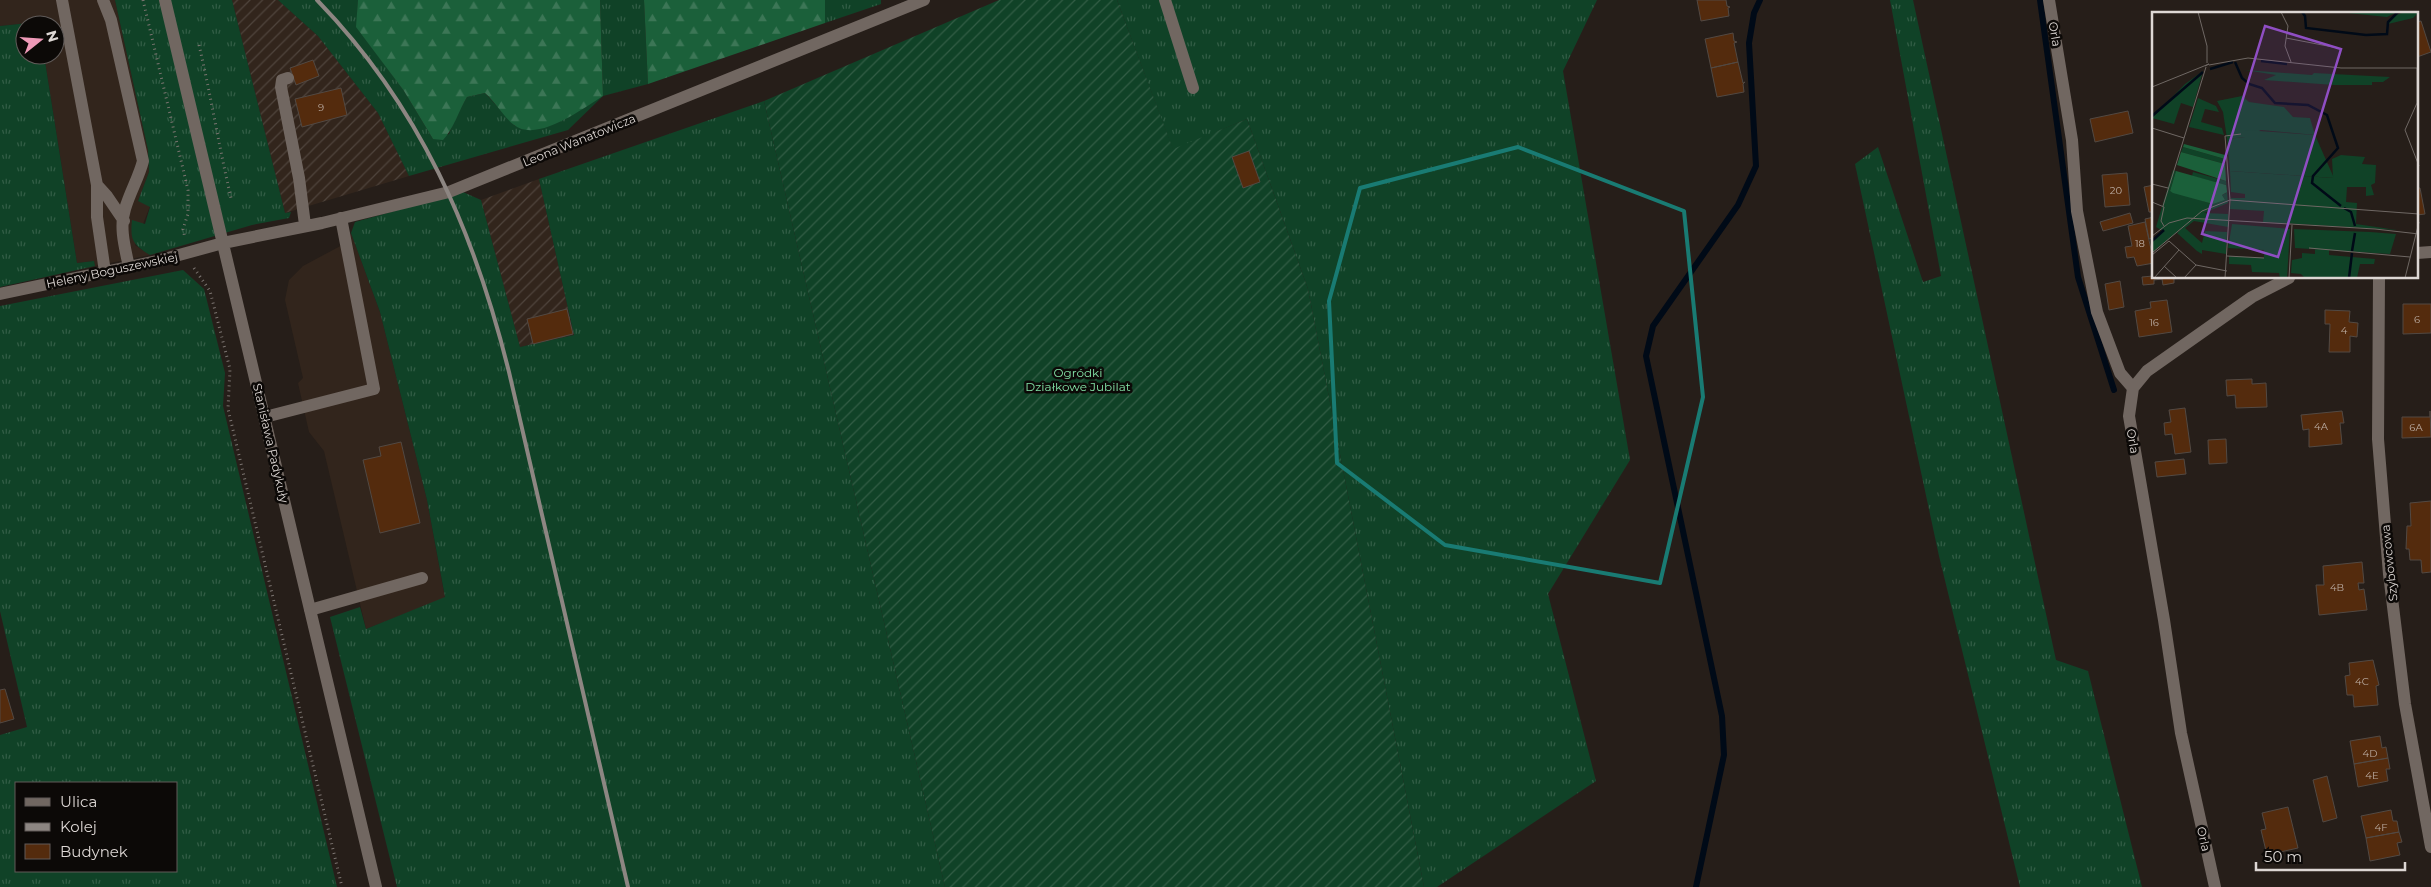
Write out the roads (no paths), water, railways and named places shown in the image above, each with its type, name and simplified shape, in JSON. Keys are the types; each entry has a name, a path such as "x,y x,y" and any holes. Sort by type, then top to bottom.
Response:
{"street":[{"path":"62,0 68,18 96,185 97,217 105,272"},
{"path":"103,0 111,20 143,161 139,176 124,210 123,233 128,267"},
{"name":"Stanisława Padykuły","path":"165,0 376,887"},
{"name":"Leona Wanatowicza","path":"223,243 341,218 449,192 924,0"},
{"path":"1165,0 1193,88"},
{"name":"Orla","path":"2049,0 2072,140 2077,211 2097,312 2120,373 2133,388 2129,416 2164,620 2181,733 2215,887"},
{"path":"288,78 282,80 281,87 299,178 305,225"},
{"path":"96,185 107,196 124,221"},
{"path":"265,417 374,390 341,218"},
{"name":"Heleny Boguszewskiej","path":"0,294 128,267 223,243"},
{"path":"2418,253 2431,252"},
{"path":"2133,388 2148,371 2244,302 2287,279"},
{"name":"Szybowcowa","path":"2378,279 2378,439 2389,574 2405,704 2431,846"},
{"path":"310,610 422,578"}],"waterway":[{"path":"1696,887 1724,755 1722,716 1646,356 1653,326 1738,205 1756,166 1749,43 1754,13 1760,0"},
{"path":"2040,0 2078,277 2114,390"}],"railway":[{"path":"317,0 386,83 414,127 460,220 479,269 509,372 628,887"}],"park label":[{"name":"Ogródki Działkowe Jubilat","path":"1078,379"}]}
